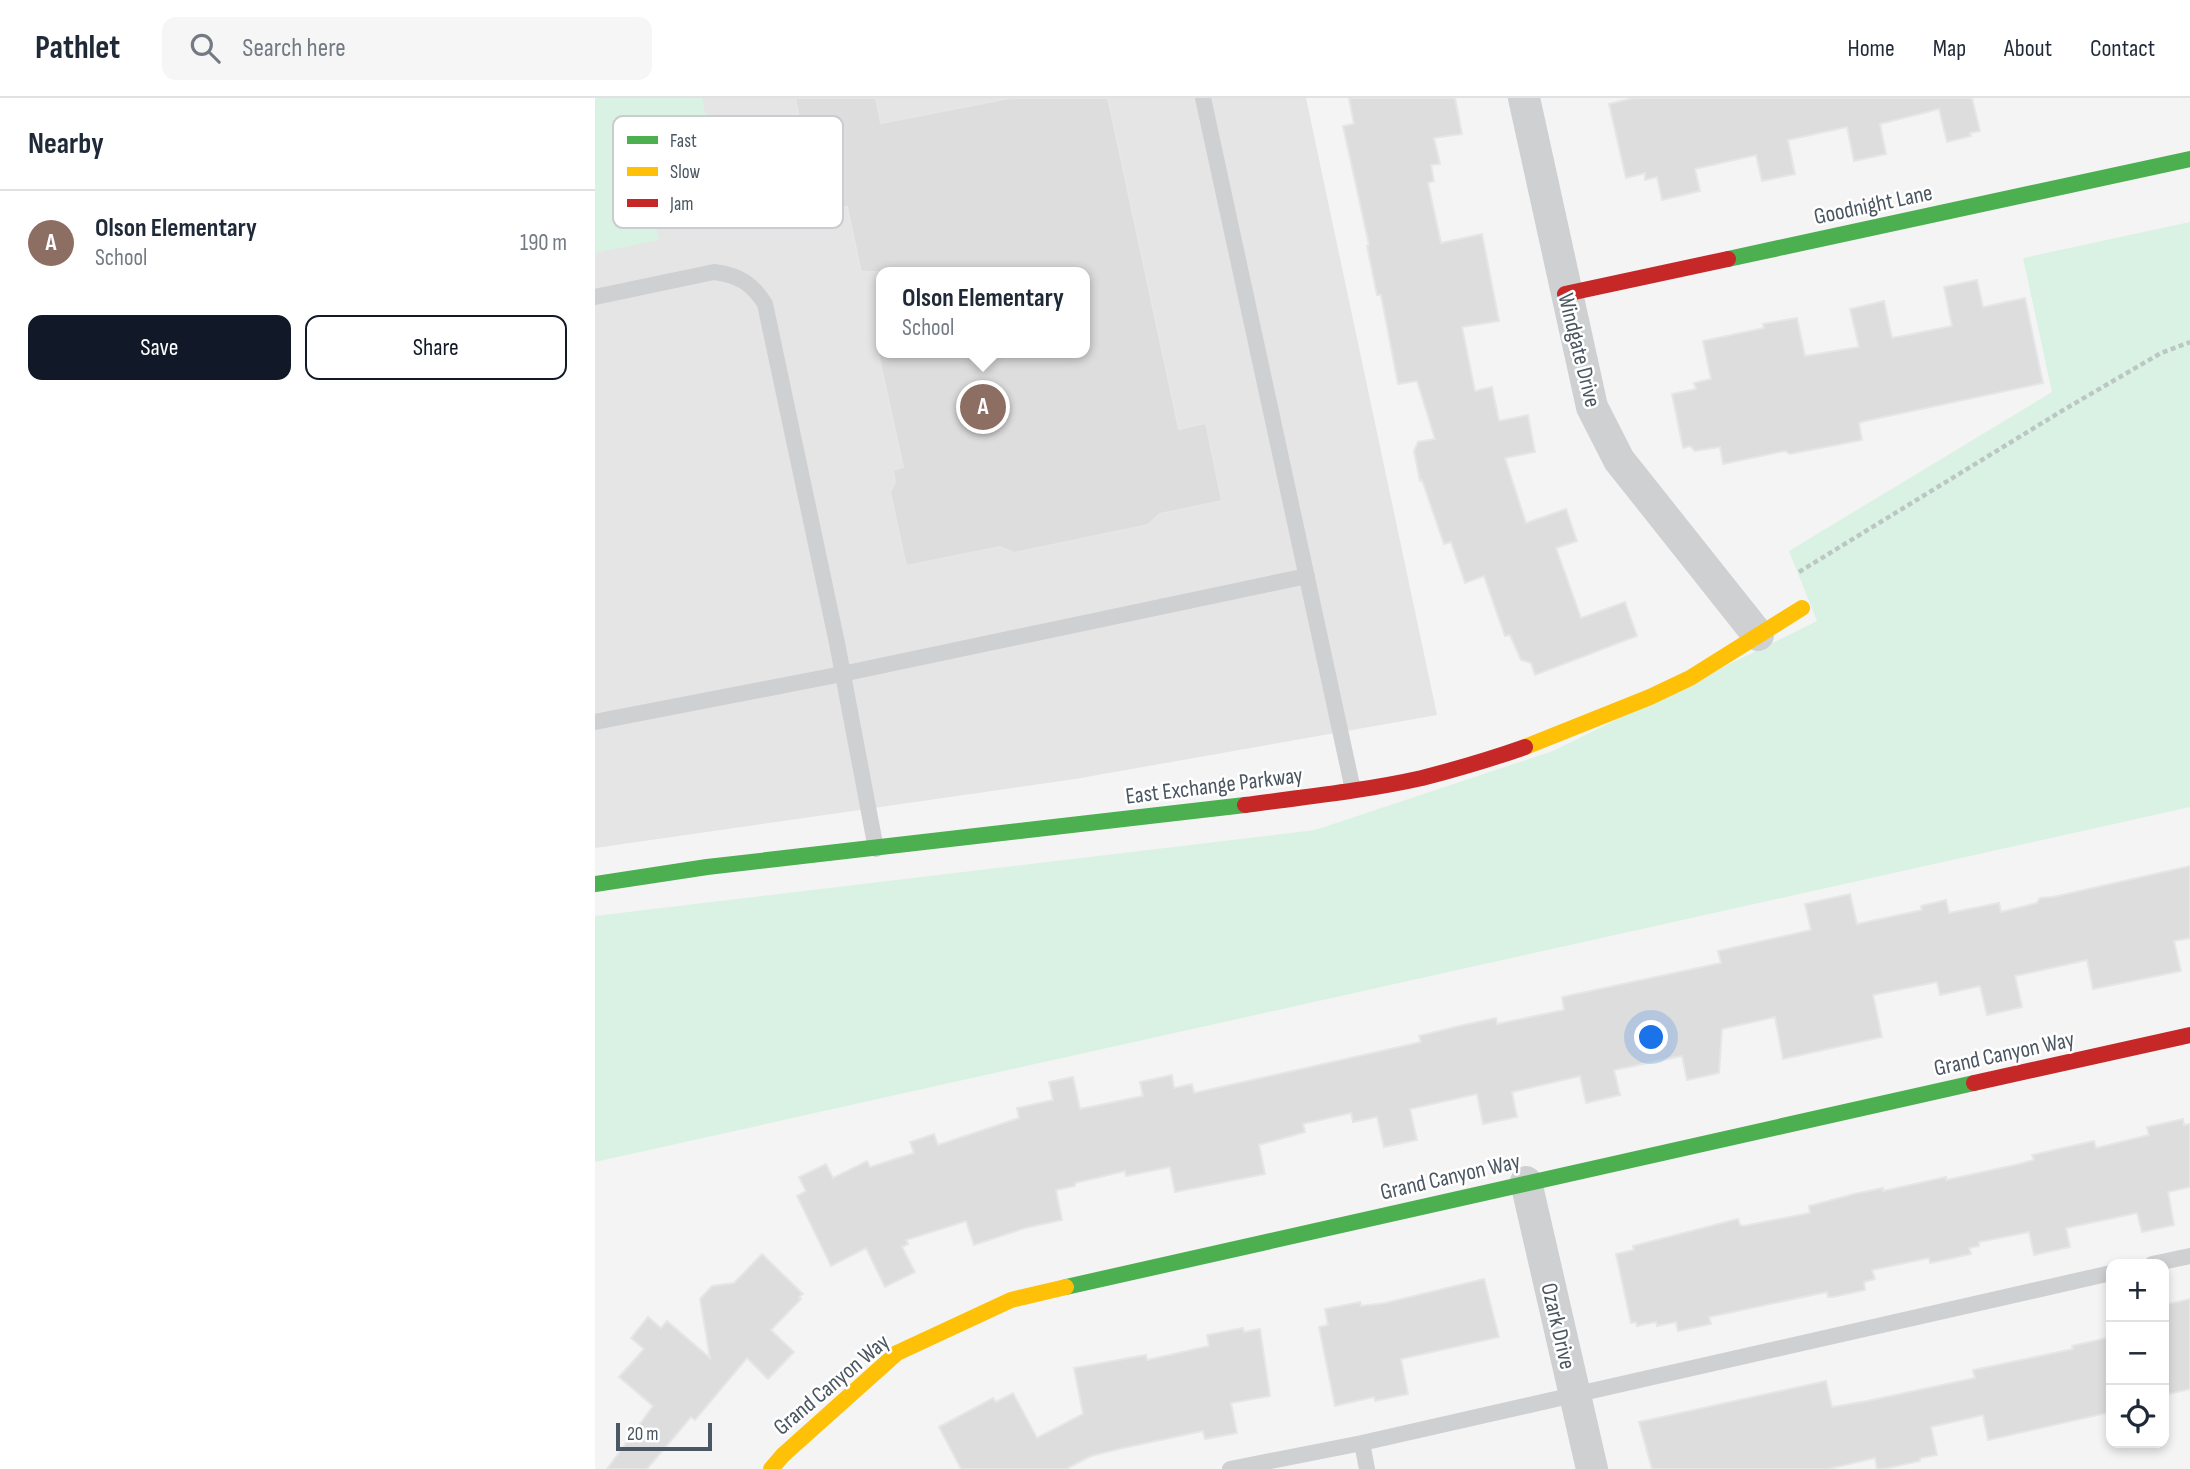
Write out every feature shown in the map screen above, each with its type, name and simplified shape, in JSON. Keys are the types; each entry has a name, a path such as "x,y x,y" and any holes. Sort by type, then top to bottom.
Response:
{"street":[{"name":"Windgate Drive","path":"1524,98 1592,407 1619,460 1758,635"},
{"name":"Goodnight Lane","path":"1565,294 2190,159"},
{"name":"East Exchange Parkway","path":"595,884 707,867 876,849 1353,790 1433,775 1545,740 1690,678 1802,608"},
{"name":"Grand Canyon Way","path":"771,1469 783,1455 897,1353 1011,1300 1526,1182 2190,1035"},
{"name":"Ozark Drive","path":"1526,1182 1592,1469"}],"lane":[{"path":"1203,98 1353,790"},
{"path":"595,297 714,272 745,280 757,290 765,304 876,849"},
{"path":"595,722 842,674 1307,576"},
{"path":"2169,1260 2190,1256"},
{"path":"1230,1469 1362,1443 2106,1274"},
{"path":"1362,1443 1367,1469"}],"path":[{"path":"1793,576 2161,352 2190,342"}],"shaded area":[{"path":"595,98 1306,98 1437,715 1075,779 595,848"}],"green space":[{"path":"595,98 702,98 706,116 613,116 613,228 656,228 659,240 595,253"},
{"path":"2190,222 2190,807 595,1162 595,916 1315,830 1553,751 1817,621 1789,551 2052,392 2023,258"}],"building":[{"path":"795,98 876,98 881,123 1010,98 1108,98 1179,429 1206,423 1222,501 1160,514 1148,525 1014,553 1000,547 906,566 890,492 895,482 893,470 903,467 879,358 1090,358 1090,267 876,267 876,272 861,272 847,207 843,208 843,116 799,116"},
{"path":"1349,98 1455,98 1462,134 1434,138 1440,164 1431,165 1434,181 1428,183 1441,243 1482,234 1499,321 1462,327 1475,391 1492,387 1499,421 1528,415 1535,452 1505,458 1526,523 1566,509 1577,541 1556,548 1581,618 1625,602 1637,636 1535,675 1531,663 1521,660 1510,635 1505,636 1484,576 1465,583 1451,542 1444,544 1422,480 1420,481 1414,451 1418,442 1435,439 1417,381 1398,384 1381,295 1377,295 1343,126 1354,124"},
{"path":"1633,98 1972,98 1980,131 1947,142 1939,109 1880,124 1886,154 1854,161 1847,127 1788,140 1795,174 1762,181 1756,155 1695,169 1700,191 1662,200 1657,177 1645,180 1645,173 1626,178 1609,104"},
{"path":"1977,280 1983,307 2025,298 2043,383 1865,421 1859,423 1862,440 1790,454 1785,451 1723,464 1720,447 1695,451 1690,446 1683,448 1672,394 1696,389 1694,383 1711,379 1703,341 1764,328 1763,324 1797,318 1805,356 1859,347 1850,309 1884,301 1892,338 1952,326 1944,287"},
{"path":"2190,866 2190,938 2174,941 2181,971 2093,989 2087,960 2015,976 2022,1007 1987,1015 1980,986 1940,995 1937,982 1873,995 1882,1037 1783,1059 1775,1017 1722,1029 1719,1073 1687,1080 1682,1056 1614,1070 1620,1095 1586,1103 1580,1076 1512,1092 1517,1117 1483,1124 1477,1094 1410,1109 1417,1140 1384,1147 1377,1117 1353,1122 1351,1113 1303,1124 1305,1132 1259,1145 1265,1174 1175,1192 1170,1167 1126,1176 1125,1171 1056,1190 1062,1220 1025,1228 974,1245 966,1221 906,1240 908,1244 902,1247 915,1272 885,1287 866,1248 831,1266 797,1196 806,1191 799,1177 826,1164 833,1178 867,1161 870,1167 914,1153 910,1142 934,1134 938,1145 1019,1118 1017,1108 1053,1100 1049,1082 1073,1077 1080,1109 1143,1096 1140,1082 1172,1075 1174,1088 1192,1084 1194,1093 1421,1042 1419,1036 1459,1026 1496,1018 1497,1024 1564,1010 1562,997 1721,963 1718,951 1811,930 1805,904 1850,894 1857,924 1922,910 1921,906 1946,900 1949,913 1999,903 2001,912 2037,903 2040,898"},
{"path":"2183,1119 2184,1125 2190,1124 2190,1187 2168,1192 2174,1225 2142,1232 2137,1213 2066,1228 2070,1247 2034,1255 2029,1232 1979,1242 1979,1246 1969,1248 1971,1254 1930,1263 1929,1258 1872,1270 1875,1279 1864,1282 1865,1290 1833,1297 1828,1297 1827,1292 1709,1317 1711,1324 1678,1331 1676,1322 1657,1326 1656,1322 1637,1326 1636,1322 1631,1323 1616,1254 1634,1250 1633,1246 1738,1219 1743,1226 1810,1213 1809,1206 1854,1194 1883,1188 1883,1191 1946,1177 1946,1180 2015,1165 2034,1160 2032,1155 2094,1141 2096,1148 2149,1135 2147,1127"},
{"path":"762,1254 803,1294 771,1330 794,1352 768,1379 747,1358 695,1420 691,1417 647,1469 607,1469 653,1406 619,1377 644,1349 631,1338 648,1317 661,1328 667,1321 710,1358 700,1299 712,1286 734,1283"},
{"path":"1484,1279 1499,1337 1401,1359 1408,1394 1375,1401 1374,1397 1335,1406 1319,1327 1328,1325 1325,1309 1360,1302 1361,1306 1385,1303"},
{"path":"2190,1299 2190,1389 2169,1394 2169,1322 2169,1304"},
{"path":"1243,1328 1244,1332 1260,1329 1270,1396 1231,1403 1237,1433 1205,1439 1203,1431 1091,1456 1066,1469 961,1469 939,1427 993,1398 996,1402 1013,1393 1037,1438 1083,1414 1074,1368 1146,1355 1147,1360 1209,1346 1207,1335"},
{"path":"2106,1338 2106,1413 1988,1440 1983,1415 1931,1427 1937,1455 1883,1469 1877,1469 1875,1458 1828,1469 1652,1469 1639,1422 1826,1381 1832,1407 1867,1401 1975,1378 1973,1370 2073,1349 2072,1346"}],"traffic: fast":[{"path":"1728,259 2190,159"},
{"path":"595,884 707,867 1245,805"},
{"path":"1066,1287 1974,1083"}],"traffic: slow":[{"path":"1525,747 1690,678 1802,608"},
{"path":"771,1469 783,1455 897,1353 1011,1300 1066,1287"}],"traffic: jam":[{"path":"1565,294 1728,259"},
{"path":"1245,805 1400,783 1525,747"},
{"path":"1974,1083 2190,1035"}],"place":[{"name":"Olson Elementary","path":"983,407"}]}
